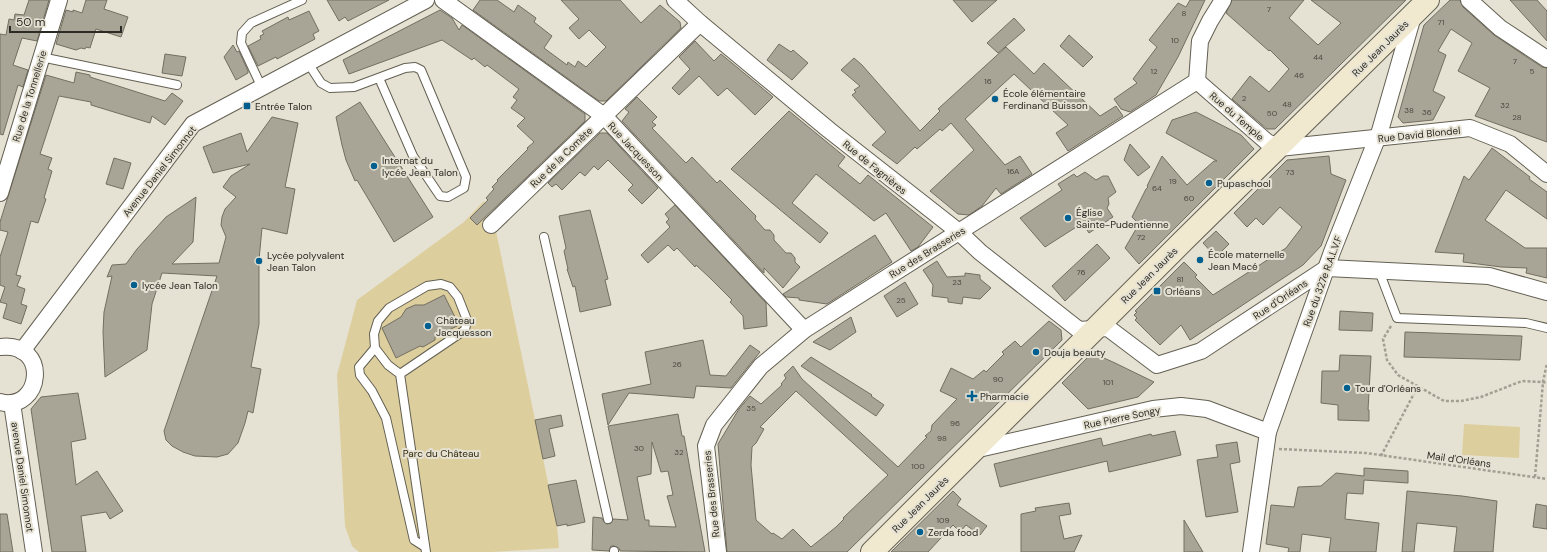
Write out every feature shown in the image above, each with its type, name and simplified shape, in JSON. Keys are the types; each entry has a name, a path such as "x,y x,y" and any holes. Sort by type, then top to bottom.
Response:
{"main road":[{"name":"Rue Jean Jaurès","path":"872,552 974,450 1087,330 1279,148 1421,7"}],"street":[{"name":"Rue de la Tonnellerie","path":"0,192 59,0"},
{"name":"Avenue Daniel Simonnot","path":"22,351 193,124 426,0"},
{"name":"Rue Jacquesson","path":"443,0 604,116 804,330"},
{"name":"Rue de Fagnières","path":"675,0 700,23 829,130 959,232 980,252 1087,330"},
{"path":"1197,81 1200,41 1222,0"},
{"path":"1469,0 1500,28 1547,59"},
{"name":"Rue du 327e R.A.L.V.F","path":"1251,552 1268,432 1326,268 1377,138 1421,7"},
{"name":"Rue de la Comète","path":"491,225 700,23"},
{"name":"Rue du Temple","path":"1197,81 1267,142 1279,148"},
{"name":"Rue des Brasseries","path":"718,552 706,446 714,425 761,366 804,330 1197,81"},
{"name":"Rue David Blondel","path":"1279,148 1470,128 1510,144 1543,164"},
{"path":"1326,268 1489,276 1547,292"},
{"name":"Rue d'Orléans","path":"1087,330 1108,328 1157,365 1201,351 1326,268"},
{"path":"0,347 15,348 22,351 29,356 34,364 36,372 32,388 27,395 20,400 6,402"},
{"name":"avenue Daniel Simonnot","path":"6,402 34,552"},
{"name":"Rue Pierre Songy","path":"974,450 1153,410 1181,406 1207,409 1268,432"}],"lane":[{"path":"262,88 241,43 242,32 251,23 302,0"},
{"path":"41,57 177,85"},
{"path":"308,63 321,83 330,88 354,87 405,68 415,67 421,70 466,177 464,188 448,197 440,196 413,156 379,78"},
{"path":"544,237 608,519"},
{"path":"1379,271 1397,318 1526,323 1547,328"},
{"path":"400,374 465,330 466,320 458,297 450,287 441,284 427,286 389,308 378,321 374,334 375,348 388,365 400,374 426,550"},
{"path":"375,348 359,367 360,375 372,391 386,418 414,540 426,550"}],"path":[{"path":"1397,318 1383,339 1387,360 1398,375 1444,400 1461,401 1481,397 1522,381 1547,383"},
{"path":"1535,477 1543,382 1547,363"},
{"path":"1381,456 1418,386"},
{"name":"Mail d'Orléans","path":"1265,449 1366,453 1547,479"}],"green space":[{"name":"Parc du Château","path":"484,201 489,213 485,218 496,231 557,526 559,548 491,552 359,552 352,546 345,526 337,375 357,300 464,222"},
{"path":"1464,424 1520,427 1519,458 1462,455"}],"building":[{"path":"29,0 49,0 37,41 22,38 13,65 28,70 23,87 18,85 3,135 0,134 0,34 6,35 9,19 14,20 15,14 24,15"},
{"path":"86,0 107,0 104,9 128,17 121,37 96,29 90,48 86,47 85,49 81,48 76,50 56,44 66,10 73,12 73,10 82,13"},
{"path":"327,0 389,0 348,21 345,17 339,21"},
{"path":"480,0 497,0 514,12 518,5 536,18 534,22 552,36 544,48 567,65 568,62 575,67 578,61 586,67 606,47 589,30 579,39 569,28 579,19 561,0 620,0 641,23 660,5 680,22 681,28 606,101 599,101 473,10"},
{"path":"953,0 997,0 972,22"},
{"path":"1190,0 1205,0 1178,57 1156,95 1130,112 1121,109 1114,99 1137,83 1133,79 1157,47 1149,40 1178,3 1186,7"},
{"path":"1232,0 1304,0 1289,18 1318,45 1341,23 1311,0 1406,0 1275,129 1267,129 1232,99 1250,76 1269,92 1289,69 1270,50 1269,51 1226,13"},
{"path":"1450,0 1460,0 1463,7 1494,35 1542,67 1547,68 1547,142 1475,116 1490,88 1458,71 1472,43 1451,29 1438,51 1446,55 1433,91 1445,97 1433,120 1403,123 1398,117 1424,25"},
{"path":"1510,0 1537,0 1547,11 1547,41"},
{"path":"440,10 452,18 459,30 462,25 585,114 585,121 477,225 470,218 488,200 486,198 494,189 492,187 498,181 497,180 534,142 517,126 525,118 511,108 517,100 513,97 519,89 487,65 485,67 474,58 472,60 442,40 349,74 343,60"},
{"path":"309,11 319,31 313,34 315,39 277,59 276,57 258,66 248,46 261,39 260,36 264,34 262,31 288,17 289,20"},
{"path":"1014,18 1025,30 998,53 987,43"},
{"path":"1069,35 1093,57 1083,67 1060,46"},
{"path":"695,41 714,61 721,54 773,97 755,115 727,88 718,96 699,76 679,95 672,88 690,69 679,57"},
{"path":"779,44 791,52 793,50 808,63 792,80 767,60"},
{"path":"233,45 237,52 239,51 248,71 248,73 236,80 224,57"},
{"path":"1006,47 1034,74 1044,63 1100,116 1116,106 1123,116 1068,151 1056,133 1068,125 1014,74 965,119 1005,165 1020,156 1032,174 1001,194 996,188 982,206 969,215 958,214 930,191 974,150 951,123 942,131 940,129 917,149 915,147 897,164 872,145 886,132 852,95 856,92 854,90 860,86 841,70 854,58 862,65 920,131 940,111 938,109"},
{"path":"165,54 186,57 182,76 162,73"},
{"path":"76,72 90,75 90,77 165,101 172,93 183,101 165,125 152,116 150,123 91,105 91,102 59,96 40,154 52,158 48,169 52,171 44,198 46,199 38,223 31,221 16,275 21,276 17,286 25,289 21,304 27,306 21,324 3,318 7,304 0,302 5,287 0,285 0,257 8,232 0,230 0,222 46,75 74,83"},
{"path":"637,97 657,117 652,122 656,125 652,128 686,163 692,157 717,183 720,180 756,216 755,219 765,230 770,230 774,235 774,240 786,253 791,253 795,258 795,262 800,267 783,288 764,268 764,273 622,121 629,112 625,109"},
{"name":"Internat du lycée Jean Talon","path":"360,102 433,217 394,242 357,180 355,181 346,160 342,145 336,117"},
{"path":"789,111 845,157 838,166 860,184 868,175 933,227 918,247 911,251 886,213 874,221 816,174 792,203 828,233 820,243 731,169"},
{"path":"1196,112 1241,135 1254,149 1139,264 1125,248 1139,224 1132,217 1162,156 1187,185 1214,161 1217,161 1166,133 1172,120"},
{"name":"lycée Jean Talon","path":"272,117 298,123 285,187 295,189 287,234 262,228 259,260 259,324 251,367 261,369 253,413 248,411 238,443 228,454 217,457 195,456 172,446 166,440 164,431 217,276 162,273 152,304 147,350 105,377 103,332 104,312 112,276 107,277 112,265 126,264 137,249 166,217 196,197 193,242 172,264 219,263 226,237 221,225 222,217 225,209 236,197 223,187 231,176 250,164 213,173 203,147 241,133 247,152"},
{"path":"600,133 607,133 658,188 642,204 628,190 633,185 608,160 598,170 594,166 585,176 580,172 562,190 556,184 552,187 548,183"},
{"path":"1130,144 1150,167 1138,176 1124,160"},
{"path":"1492,148 1547,192 1547,219 1506,190 1485,220 1525,248 1547,248 1547,278 1526,273 1527,268 1501,267 1463,262 1464,254 1435,252 1464,176 1469,180"},
{"path":"1329,156 1331,174 1346,180 1321,246 1303,265 1190,340 1181,325 1160,345 1135,320 1137,318 1134,315 1137,312 1135,311 1184,262 1197,275 1195,277 1213,295 1286,248 1302,227 1280,207 1263,225 1256,218 1247,227 1234,213 1287,160"},
{"path":"114,158 131,163 123,189 106,184"},
{"name":"Église Sainte-Pudentienne","path":"1085,172 1096,180 1103,176 1108,176 1116,192 1108,198 1109,204 1107,208 1113,217 1089,233 1083,224 1081,224 1045,247 1020,218 1062,190 1058,184 1074,174 1077,177"},
{"path":"675,205 766,303 767,326 744,329 743,316 730,302 732,300 696,265 695,267 677,248 674,251 668,245 648,263 641,255 670,227 666,222 669,219 665,214"},
{"path":"590,210 608,279 605,280 611,305 580,312 575,286 573,287 567,269 564,251 566,248 559,216"},
{"path":"1216,231 1229,244 1216,257 1203,243"},
{"path":"875,235 892,262 827,304 799,300 799,298 786,297 783,294"},
{"path":"1097,244 1110,258 1065,301 1052,286"},
{"path":"937,261 947,277 965,276 965,273 980,275 980,279 991,288 980,299 963,297 962,304 948,302 948,298 932,296 933,285 923,270"},
{"path":"905,282 918,304 897,317 884,296"},
{"name":"Château Jacquesson","path":"444,295 459,325 435,337 435,340 423,347 420,346 396,358 382,328 401,317 406,309 415,305 424,305"},
{"path":"1340,311 1373,313 1372,331 1339,330"},
{"path":"851,317 856,332 830,350 813,342"},
{"path":"1049,321 1061,330 1062,340 847,552 727,552 718,444 739,409 750,396 761,404 782,385 781,384 786,378 784,375 793,366 802,379 898,467 927,437 925,436 931,431 932,425 957,399 940,391 951,368 973,379 984,370 986,372 1004,354 1002,352 1015,341 1021,347","holes":["796,391 888,475 843,518 844,519 836,527 811,547 793,529 782,539 773,533 772,534 756,520 751,465 752,447 764,429 760,427"]},
{"path":"1405,332 1522,336 1520,360 1404,357"},
{"path":"703,340 710,375 726,376 750,345 760,352 731,388 696,386 694,398 629,393 608,425 602,394 651,384 645,352"},
{"path":"1095,354 1154,382 1138,397 1088,409 1062,383 1090,355"},
{"name":"Tour d'Orléans","path":"1340,355 1371,356 1368,410 1369,421 1338,420 1338,405 1321,403 1322,371 1339,371"},
{"path":"811,357 872,395 871,396 884,405 876,416 801,366"},
{"path":"78,393 86,439 71,442 76,485 97,471 123,511 110,519 106,512 81,516 86,552 52,552 31,409 41,397"},
{"path":"678,414 682,436 684,436 705,552 620,551 619,548 614,546 611,546 609,551 592,550 593,517 602,518 607,524 611,523 613,519 628,520 608,426","holes":["652,442 661,472 668,471 673,495 667,496 676,527 649,526 649,520 645,520 637,477 651,474"]},
{"path":"561,415 563,426 549,429 555,456 543,459 535,420"},
{"path":"1175,431 1181,455 1109,472 1107,461 1000,487 994,464 1101,438 1103,446 1151,434 1152,436"},
{"path":"1237,442 1240,462 1230,464 1238,512 1206,517 1197,460 1218,457 1216,445"},
{"path":"1364,468 1408,471 1408,483 1364,480 1363,494 1347,493 1345,519 1379,523 1376,552 1329,552 1331,538 1302,534 1300,552 1288,552 1289,548 1266,544 1271,505 1294,507 1298,487 1321,486 1336,473 1364,476"},
{"path":"576,480 585,522 567,526 567,524 557,526 548,485"},
{"path":"953,491 961,499 957,505 987,526 980,535 966,525 960,532 953,525 928,552 891,552"},
{"path":"1407,491 1497,501 1493,552 1454,552 1457,527 1417,523 1414,552 1402,552"},
{"path":"1069,503 1071,514 1059,516 1064,539 1082,535 1074,552 1021,552 1021,514 1036,511 1035,508"},
{"path":"1536,504 1547,506 1547,529 1533,527"},
{"path":"0,514 7,514 13,552 0,552"},
{"path":"1184,520 1203,552 1184,552"}],"place":[{"name":"École élémentaire Ferdinand Buisson","path":"995,99"},
{"name":"Entrée Talon","path":"247,106"},
{"name":"Internat du lycée Jean Talon","path":"374,166"},
{"name":"Pupaschool","path":"1209,183"},
{"name":"Église Sainte-Pudentienne","path":"1068,218"},
{"name":"École maternelle Jean Macé","path":"1200,260"},
{"name":"Lycée polyvalent Jean Talon","path":"259,261"},
{"name":"lycée Jean Talon","path":"134,285"},
{"name":"Orléans","path":"1157,291"},
{"name":"Château Jacquesson","path":"428,326"},
{"name":"Douja beauty","path":"1036,352"},
{"name":"Tour d'Orléans","path":"1347,388"},
{"name":"Pharmacie","path":"972,396"},
{"name":"Zerda food","path":"920,532"}]}
